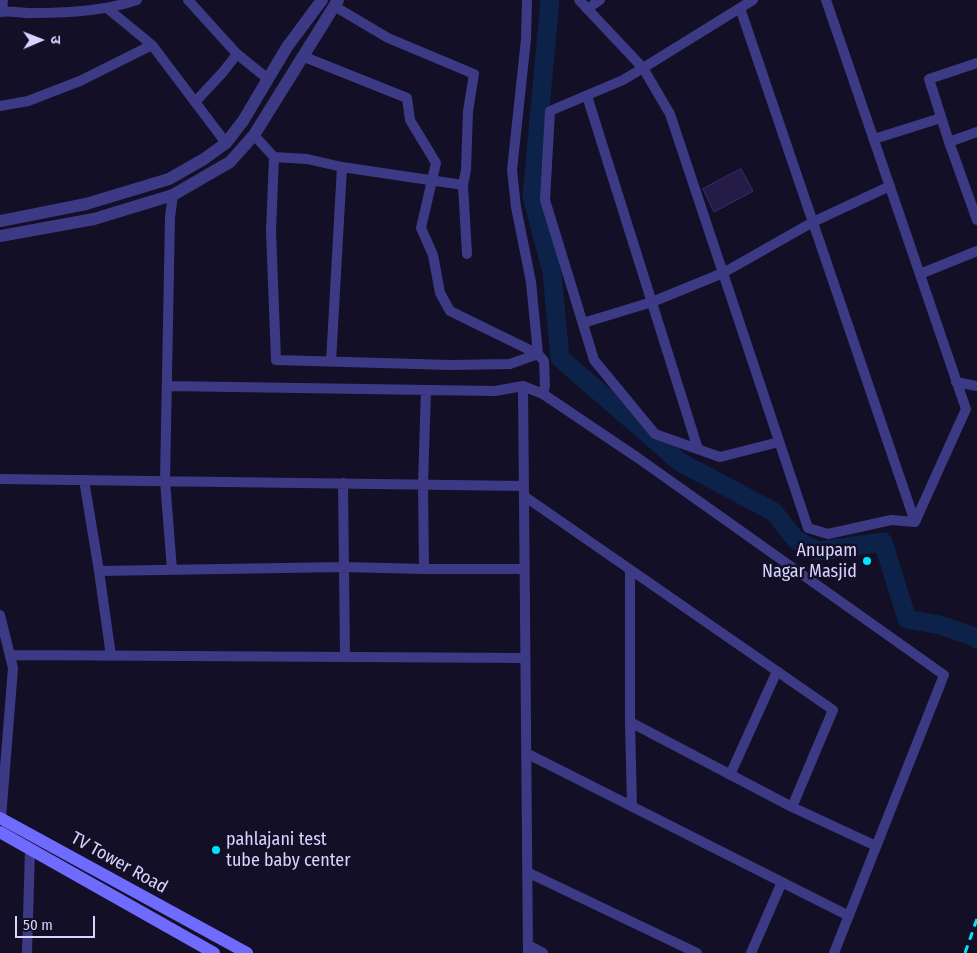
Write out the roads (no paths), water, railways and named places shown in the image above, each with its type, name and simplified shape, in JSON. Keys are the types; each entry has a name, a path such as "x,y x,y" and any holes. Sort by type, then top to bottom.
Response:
{"main road":[{"name":"TV Tower Road","path":"0,818 247,953"},
{"name":"TV Tower Road","path":"0,832 214,953"}],"street":[{"path":"3,0 1,12 34,14 108,8 137,0"},
{"path":"188,0 237,54 268,79"},
{"path":"0,221 86,204 169,179 204,160 226,143 244,121 287,47 322,0"},
{"path":"527,0 526,39 512,170 516,207 531,282 538,354"},
{"path":"579,0 642,68 670,114 808,528 828,534 891,520 914,522"},
{"path":"587,9 600,0"},
{"path":"753,0 623,80 550,111 545,200 594,360 656,434 720,457 779,442"},
{"path":"826,0 966,409 914,522"},
{"path":"0,236 94,219 172,195 230,162 254,135 336,3 388,38 474,74 468,111 466,170 463,185 467,254"},
{"path":"108,8 152,45 226,143"},
{"path":"740,8 914,522"},
{"path":"0,106 28,101 80,81 152,45"},
{"path":"194,102 223,72 237,54"},
{"path":"302,56 407,98 410,120 436,162 421,228 433,255 440,293 450,311 538,354 544,361 545,386 543,394"},
{"path":"977,63 929,80 977,220"},
{"path":"587,96 698,449"},
{"path":"874,140 941,118"},
{"path":"949,142 977,132"},
{"path":"254,135 274,157 307,159 342,167 432,182 463,185"},
{"path":"274,157 271,231 276,360 451,365 510,364 538,354"},
{"path":"331,362 342,167"},
{"path":"169,179 172,195 165,481 172,570"},
{"path":"583,324 652,302 723,273 813,222 890,186"},
{"path":"920,274 977,251"},
{"path":"956,382 977,386"},
{"path":"167,386 495,391 523,386 543,394 646,463 944,676 834,953"},
{"path":"523,386 528,949 543,953"},
{"path":"424,569 423,484 426,390"},
{"path":"0,479 423,484 524,491 630,570 833,710 792,807"},
{"path":"84,480 111,656"},
{"path":"343,483 345,657"},
{"path":"99,571 344,567 524,569"},
{"path":"630,570 632,807"},
{"path":"0,615 13,668 0,818"},
{"path":"10,655 525,658"},
{"path":"730,775 777,671"},
{"path":"630,722 792,807 876,846"},
{"path":"526,753 849,916"},
{"path":"27,953 30,849"},
{"path":"527,872 697,953"},
{"path":"751,953 782,882"}],"waterway":[{"path":"550,0 532,196 552,272 560,358 680,462 774,512 796,540 818,551 883,542 907,619 940,625 977,639"}],"railway":[{"path":"965,953 977,919"}],"place":[{"name":"Anupam Nagar Masjid","path":"867,561"},
{"name":"pahlajani test tube baby center","path":"216,850"}]}
